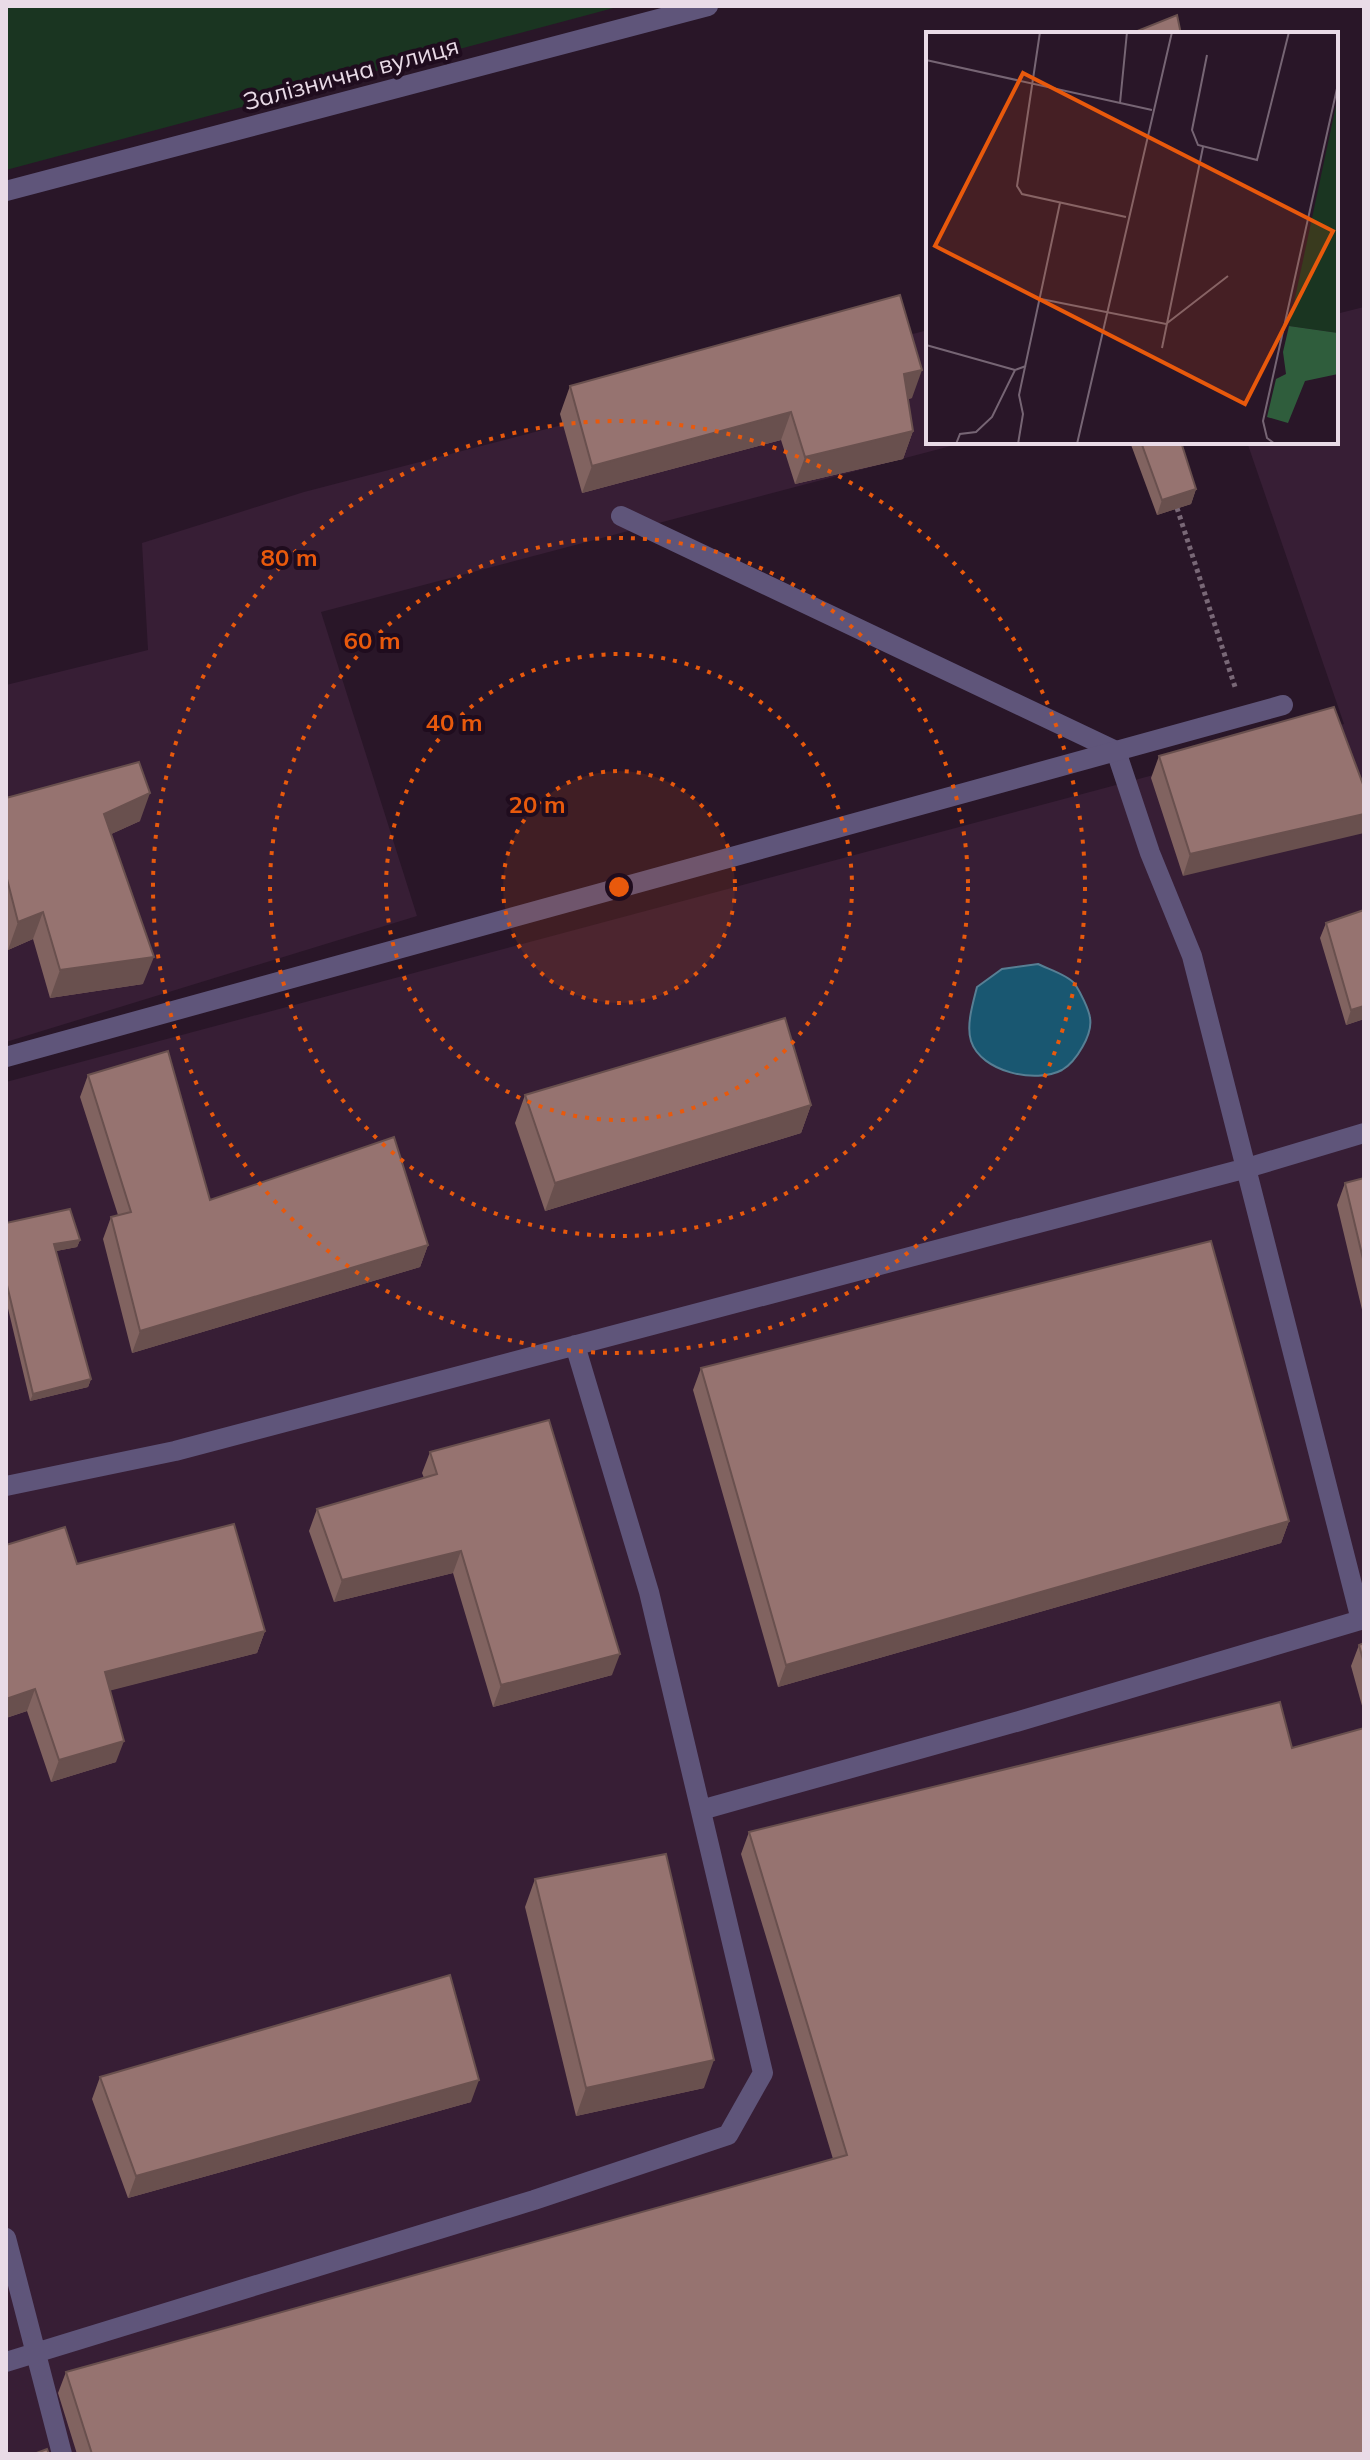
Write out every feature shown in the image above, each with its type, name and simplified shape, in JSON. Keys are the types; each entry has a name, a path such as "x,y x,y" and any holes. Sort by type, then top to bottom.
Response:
{"street":[{"name":"Залізнична вулиця","path":"6,191 708,6"},
{"path":"621,516 1116,751 1150,853 1192,956 1363,1619 1016,1722 701,1810"},
{"path":"6,1057 1283,705"},
{"path":"6,1486 175,1451 1247,1168 1364,1133"},
{"path":"6,2362 534,2200 728,2135 763,2073 649,1592 575,1345"},
{"path":"6,2238 62,2454"}],"path":[{"path":"1177,508 1245,715"}],"shaded area":[{"path":"1364,307 1364,2454 6,2454 6,1082 1344,724 1248,444 1338,444 1338,314"},
{"path":"926,331 926,444 958,444 321,612 417,916 6,1042 6,685 148,650 142,543 304,492"}],"green space":[{"path":"6,6 621,6 6,170"}],"water":[{"path":"1038,964 1075,984 1088,1010 1090,1024 1089,1032 1073,1061 1062,1070 1038,1076 1010,1072 986,1061 971,1041 970,1021 977,987 1002,969"}],"building":[{"path":"1177,15 1181,32 1135,32"},
{"path":"900,295 922,370 904,374 913,431 805,457 791,412 592,466 570,386"},
{"path":"1142,444 1182,444 1196,489 1162,500"},
{"path":"1334,707 1364,787 1364,814 1190,854 1159,756"},
{"path":"139,762 150,793 104,814 154,957 60,970 43,912 18,922 6,875 6,798"},
{"path":"1364,910 1364,1006 1351,1010 1326,923"},
{"path":"785,1018 811,1105 555,1183 525,1095"},
{"path":"168,1051 210,1200 394,1137 428,1245 140,1331 111,1217 131,1212 88,1075"},
{"path":"1364,1178 1364,1263 1345,1183"},
{"path":"70,1209 80,1240 54,1244 91,1379 33,1394 6,1281 6,1223"},
{"path":"1211,1241 1289,1521 786,1665 701,1368"},
{"path":"549,1420 620,1654 501,1685 461,1551 342,1580 317,1509 437,1474 430,1452"},
{"path":"234,1524 265,1631 105,1672 124,1741 59,1760 35,1689 6,1699 6,1545 65,1527 77,1564"},
{"path":"1364,1643 1364,1663 1359,1645"},
{"path":"1280,1702 1292,1748 1364,1728 1364,2454 92,2454 66,2372 847,2155 749,1832"},
{"path":"666,1854 714,2060 586,2088 535,1879"},
{"path":"450,1975 479,2080 136,2176 100,2077"}]}
